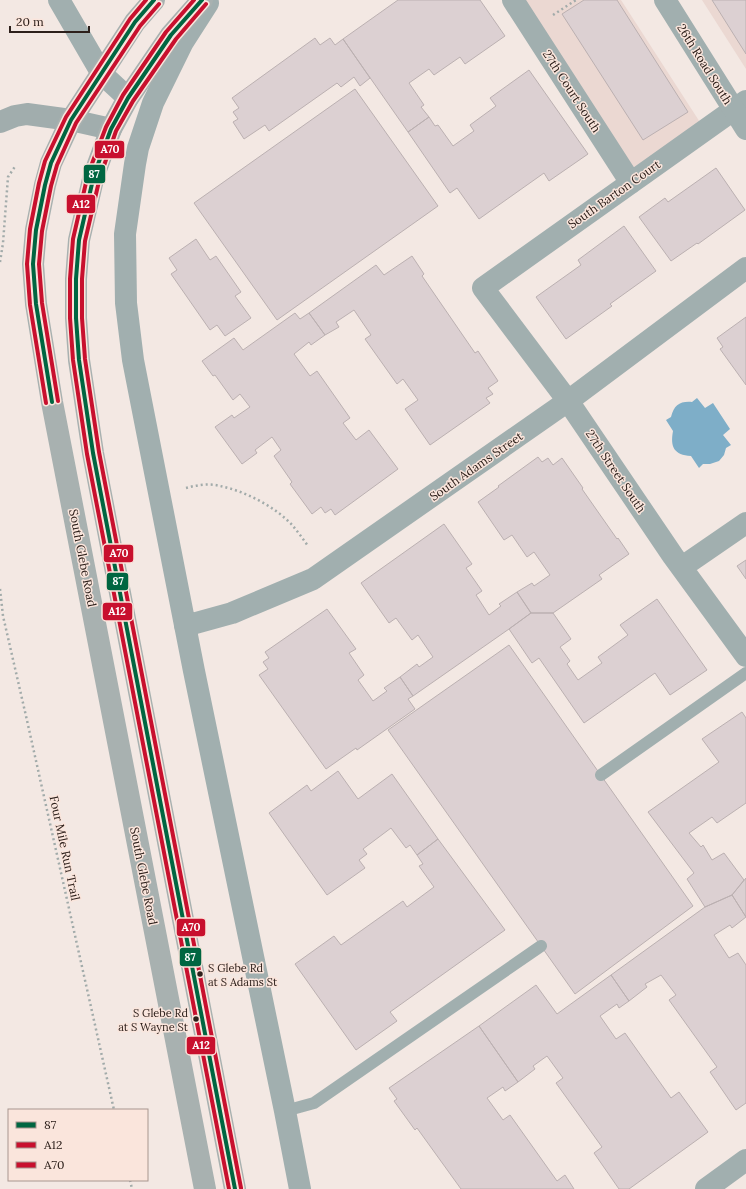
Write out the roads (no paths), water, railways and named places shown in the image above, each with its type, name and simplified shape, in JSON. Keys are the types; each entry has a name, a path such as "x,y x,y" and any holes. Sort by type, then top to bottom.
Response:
{"main road":[{"name":"South Glebe Road","path":"154,0 135,22 71,120 51,163 36,230 33,264 36,304 52,402 205,1189"},
{"path":"202,0 170,35 128,98 111,129 94,175 79,240 76,279 76,318 79,360 93,453 235,1189"},
{"path":"0,122 15,116 27,114 71,120 111,129"}],"street":[{"path":"59,0 102,74 128,98"},
{"path":"210,0 183,42 153,103 138,148 125,234 126,303 132,360 300,1189"},
{"name":"27th Court South","path":"513,0 631,183"},
{"name":"26th Road South","path":"665,0 740,105 746,129"},
{"name":"South Barton Court","path":"483,288 740,105"},
{"name":"South Adams Street","path":"185,626 232,613 313,579 568,401 746,268"},
{"name":"27th Street South","path":"483,288 568,401 682,568 746,656"},
{"path":"682,568 746,523"},
{"path":"706,1189 746,1160"}],"lane":[{"path":"601,775 746,672"},
{"path":"285,1111 314,1103 541,946"}],"water":[{"path":"697,398 705,408 713,403 730,429 723,435 731,445 726,448 724,455 719,461 710,464 703,464 699,468 691,456 681,454 674,449 672,442 673,431 666,420 671,417 674,409 678,405 684,402 692,402"}],"place":[{"name":"S Glebe Rd at S Adams St","path":"200,974"},
{"name":"S Glebe Rd at S Wayne St","path":"196,1019"}]}
